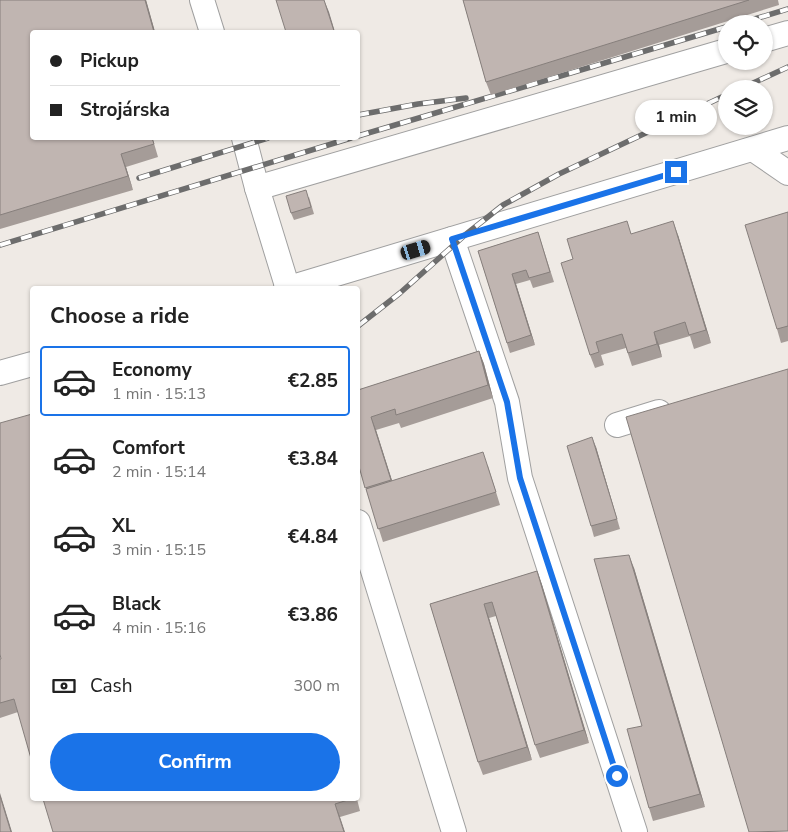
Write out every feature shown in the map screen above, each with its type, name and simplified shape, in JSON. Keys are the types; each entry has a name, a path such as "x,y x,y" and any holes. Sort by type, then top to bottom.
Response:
{"street":[{"path":"202,0 211,30"},
{"path":"773,37 788,33"},
{"path":"257,188 718,53"},
{"path":"298,286 788,138"},
{"path":"245,140 287,286"},
{"path":"753,149 788,173"},
{"path":"452,239 507,402 520,478 635,832"},
{"path":"0,373 30,365"},
{"path":"617,425 678,407"},
{"path":"360,528 454,832"}],"building":[{"path":"0,0 145,0 153,30 30,30 30,140 153,140 154,144 121,154 128,176 0,215"},
{"path":"276,0 324,0 334,30 285,30"},
{"path":"463,0 749,0 486,82"},
{"path":"306,190 311,207 291,213 286,196"},
{"path":"788,212 788,326 777,329 745,225"},
{"path":"627,221 631,234 673,221 706,330 689,335 685,322 654,332 657,344 628,353 622,334 596,342 599,352 590,355 561,263 573,259 567,239"},
{"path":"538,232 550,272 529,278 526,270 512,274 531,335 507,343 478,251"},
{"path":"479,351 488,385 396,415 395,409 371,417 391,480 365,488 360,470 360,389"},
{"path":"788,369 788,831 749,832 626,417"},
{"path":"30,415 30,755 14,699 0,703 0,423"},
{"path":"592,437 617,519 591,526 567,446"},
{"path":"483,452 496,492 378,529 366,489"},
{"path":"629,555 700,794 649,808 627,729 642,726 594,559"},
{"path":"537,571 584,730 535,745 492,602 484,604 527,747 478,762 430,604"},
{"path":"0,796 11,832 0,832"},
{"path":"44,801 345,801 335,804 344,832 53,832"}],"railway":[{"path":"768,15 788,9"},
{"path":"360,135 718,29"},
{"path":"760,80 788,67"},
{"path":"360,115 418,104 466,98"},
{"path":"360,324 400,293 465,235 503,205 559,174 718,99"},
{"path":"139,178 262,140"},
{"path":"0,245 344,140"}],"route":[{"path":"617,776 520,478 507,402 452,239 676,172"}]}
